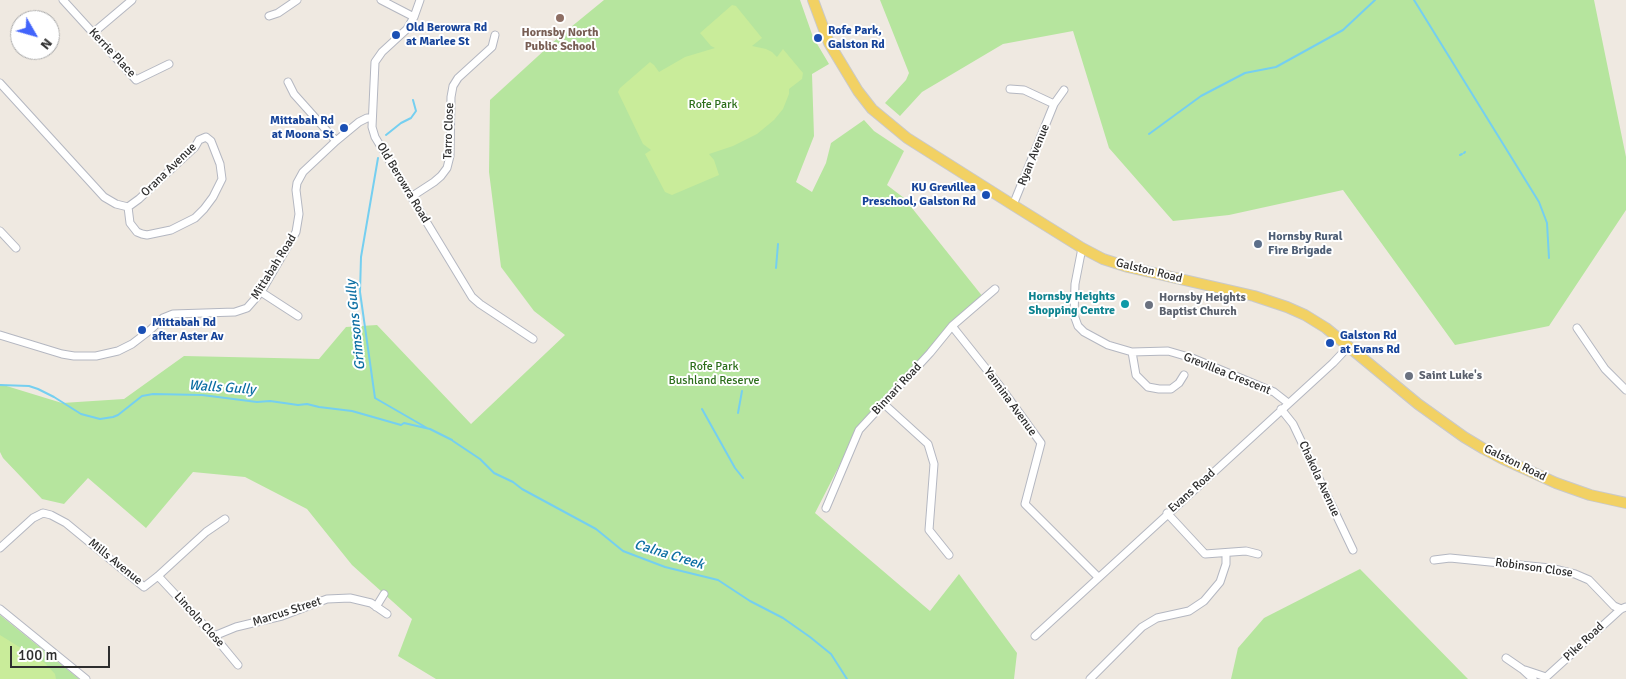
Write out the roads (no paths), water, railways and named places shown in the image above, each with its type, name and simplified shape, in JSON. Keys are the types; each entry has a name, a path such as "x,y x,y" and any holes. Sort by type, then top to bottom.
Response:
{"main road":[{"name":"Galston Road","path":"813,0 829,43 858,91 872,109 888,124 1082,248 1103,259 1122,265 1254,296 1287,307 1326,328 1418,404 1484,449 1556,483 1590,495 1626,503"}],"street":[{"name":"Kerrie Place","path":"63,0 136,80 169,64"},
{"path":"93,33 132,0"},
{"path":"269,16 278,13 297,0"},
{"path":"381,0 414,17"},
{"name":"Old Berowra Road","path":"420,0 414,17 407,28 382,52 375,62 372,128 375,137 472,297 533,339"},
{"name":"Tarro Close","path":"412,197 441,176 447,168 450,156 451,97 453,86 458,78 492,47 495,35"},
{"path":"288,82 294,94 336,141"},
{"path":"0,83 104,197 116,204 128,207"},
{"path":"1010,89 1024,90 1054,104"},
{"name":"Ryan Avenue","path":"1013,205 1054,104 1064,90"},
{"name":"Mittabah Road","path":"0,335 62,354 96,356 118,351 132,344 169,315 184,312 235,312 241,310 253,302 261,292 296,232 299,214 296,190 304,172 359,122 372,118"},
{"name":"Orana Avenue","path":"203,138 209,139 220,164 222,174 214,198 195,218 171,230 147,235 137,232 130,223 128,207 195,147 199,140 203,138"},
{"path":"0,231 16,248"},
{"name":"Grevillea Crescent","path":"1082,248 1075,284 1074,315 1078,326 1090,336 1108,345 1132,352 1168,351 1184,356 1274,392 1288,403"},
{"name":"Binnari Road","path":"826,508 859,430 930,353 952,326 995,289"},
{"path":"261,292 298,316"},
{"name":"Yannina Avenue","path":"952,326 999,385 1041,444 1025,504 1098,577"},
{"path":"1577,328 1606,369 1626,390"},
{"name":"Evans Road","path":"1034,636 1282,410 1349,346"},
{"name":"Grevillea Crescent","path":"1132,352 1136,375 1148,387 1171,389 1179,383 1184,375"},
{"path":"884,404 928,444 934,464 929,530 949,555"},
{"name":"Chakola Avenue","path":"1282,410 1293,424 1353,550"},
{"name":"Mills Avenue","path":"0,548 33,518 43,513 51,515 66,523 144,587 206,532 225,519"},
{"path":"1167,514 1203,553 1246,551 1258,554"},
{"path":"1090,679 1142,627 1157,618 1189,611 1204,601 1220,582 1226,564 1226,552"},
{"name":"Robinson Close","path":"1434,560 1450,558 1550,568 1575,574 1589,580 1614,606 1623,608"},
{"name":"Lincoln Close","path":"158,576 214,636 238,665"},
{"path":"376,607 384,594"},
{"name":"Marcus Street","path":"214,636 236,627 282,616 327,599 350,598 370,604 388,614"},
{"name":"Pike Road","path":"1545,678 1623,608"},
{"path":"0,609 86,679"},
{"path":"1506,658 1532,679"},
{"path":"1522,669 1545,678"}],"waterway":[{"path":"1149,134 1201,96 1245,73 1276,67 1343,30 1375,0"},
{"path":"1414,0 1539,202 1547,223 1549,258"},
{"path":"386,135 411,118 416,111 413,100"},
{"name":"Grimsons Gully","path":"378,158 361,257 360,292 375,398 427,428"},
{"path":"776,268 778,244"},
{"name":"Walls Gully","path":"0,385 29,386 38,389 81,414 100,419 118,415 142,396 153,394 202,395 257,402 270,401 298,405 307,404 352,411 401,425 404,423 430,429 452,440"},
{"path":"738,413 742,391"},
{"path":"702,409 735,468 743,478"},
{"name":"Calna Creek","path":"453,441 480,459 494,473 596,529 623,551 665,567 718,580 750,601 783,618 831,654 847,679"}],"place":[{"name":"Hornsby North Public School","path":"560,18"},
{"name":"Old Berowra Rd at Marlee St","path":"396,35"},
{"name":"Rofe Park, Galston Rd","path":"818,38"},
{"name":"Mittabah Rd at Moona St","path":"344,128"},
{"name":"KU Grevillea Preschool, Galston Rd","path":"986,195"},
{"name":"Hornsby Rural Fire Brigade","path":"1258,244"},
{"name":"Hornsby Heights Shopping Centre","path":"1125,304"},
{"name":"Hornsby Heights Baptist Church","path":"1149,305"},
{"name":"Mittabah Rd after Aster Av","path":"142,330"},
{"name":"Galston Rd at Evans Rd","path":"1330,343"},
{"name":"Saint Luke's","path":"1409,376"}],"park label":[{"name":"Rofe Park","path":"713,105"},
{"name":"Rofe Park Bushland Reserve","path":"714,374"}]}
